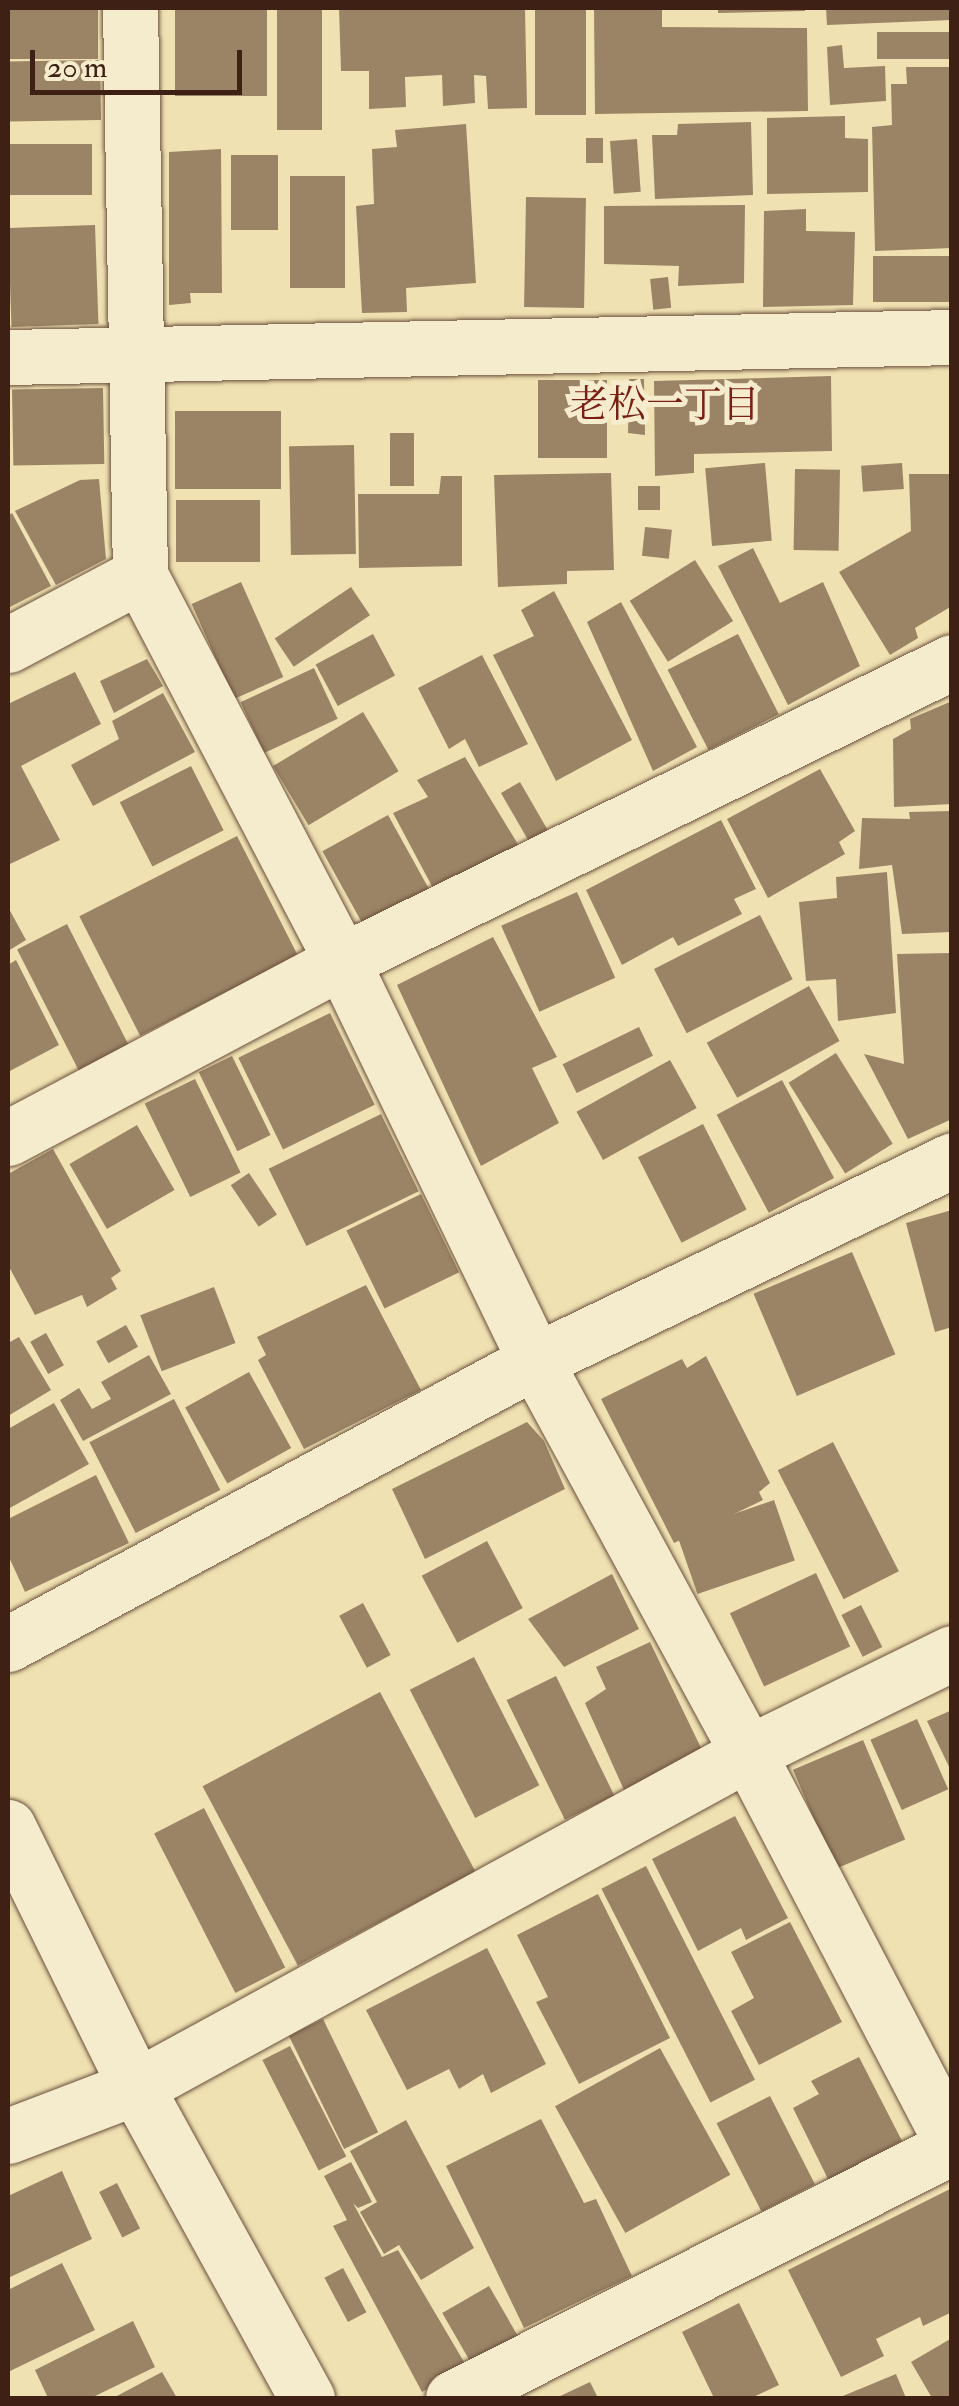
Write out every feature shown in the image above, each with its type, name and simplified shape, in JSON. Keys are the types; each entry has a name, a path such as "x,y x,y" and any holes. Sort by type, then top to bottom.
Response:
{"street":[{"path":"130,8 133,354 140,575 342,961 535,1361 748,1754 952,2145 454,2398"},
{"path":"8,356 952,337"},
{"path":"8,645 140,575"},
{"path":"8,1138 342,961 952,662"},
{"path":"8,1644 535,1361 952,1160"},
{"path":"8,2136 136,2087 748,1754 952,1652"},
{"path":"8,1828 136,2087 306,2398"}],"building":[{"path":"8,8 98,8 98,59 8,59"},
{"path":"175,8 267,8 267,96 175,96"},
{"path":"277,8 322,8 322,130 277,130"},
{"path":"339,8 525,8 527,108 488,109 486,76 474,75 475,103 443,106 442,75 405,77 406,107 369,109 369,71 341,71"},
{"path":"535,8 586,8 586,115 535,115"},
{"path":"594,8 662,8 662,27 807,28 808,111 595,114"},
{"path":"718,8 805,8 805,11 718,13"},
{"path":"826,8 952,8 952,20 827,25"},
{"path":"877,32 952,32 952,59 877,59"},
{"path":"842,45 844,68 885,66 886,101 830,105 827,47"},
{"path":"100,60 101,120 9,122 8,62"},
{"path":"906,67 952,67 952,248 875,251 872,127 892,125 891,84 907,84"},
{"path":"845,116 845,138 868,139 868,192 767,194 767,118"},
{"path":"751,122 753,195 655,199 652,135 677,135 678,124"},
{"path":"466,124 476,283 406,288 407,312 362,313 356,206 374,204 372,149 397,147 395,130"},
{"path":"586,138 603,138 603,163 586,163"},
{"path":"637,139 641,192 614,194 610,141"},
{"path":"8,144 92,144 92,195 8,195"},
{"path":"221,149 222,293 190,293 191,303 169,305 169,152"},
{"path":"231,155 278,155 278,230 231,230"},
{"path":"290,176 345,176 345,288 290,288"},
{"path":"526,197 586,198 584,308 524,307"},
{"path":"745,205 744,283 678,286 679,266 604,264 604,206"},
{"path":"806,209 806,231 855,232 853,305 763,307 764,211"},
{"path":"95,225 98,324 12,327 8,228"},
{"path":"873,256 952,256 952,302 873,302"},
{"path":"668,277 671,308 653,310 650,279"},
{"path":"831,376 832,451 694,454 694,473 655,476 654,381"},
{"path":"629,379 644,379 645,435 628,433"},
{"path":"538,380 607,380 607,458 538,458"},
{"path":"103,388 104,464 13,466 12,390"},
{"path":"175,411 281,411 281,489 175,489"},
{"path":"390,433 414,433 414,486 390,486"},
{"path":"354,445 356,554 291,555 289,446"},
{"path":"765,463 772,541 712,546 705,468"},
{"path":"902,463 904,489 863,492 861,466"},
{"path":"795,469 840,470 839,551 794,550"},
{"path":"611,473 614,570 567,571 567,584 498,587 494,475"},
{"path":"909,474 952,474 952,606 915,628 918,638 890,655 839,572 911,531"},
{"path":"441,476 462,476 462,566 359,568 358,494 439,494"},
{"path":"99,479 106,559 56,585 15,511 80,480"},
{"path":"638,486 660,486 660,510 638,510"},
{"path":"176,500 260,500 260,562 176,562"},
{"path":"12,513 51,586 8,608 8,516"},
{"path":"645,527 672,530 669,559 642,556"},
{"path":"753,548 780,603 823,582 860,666 788,705 718,566"},
{"path":"695,560 733,621 668,662 630,601"},
{"path":"241,582 283,677 234,699 192,604"},
{"path":"351,587 370,615 294,667 275,638"},
{"path":"554,591 632,740 556,781 493,655 534,636 521,610"},
{"path":"621,602 697,747 653,771 587,622"},
{"path":"373,634 395,675 338,706 316,665"},
{"path":"738,634 779,714 708,750 668,670"},
{"path":"482,655 528,744 479,767 465,739 449,749 418,688"},
{"path":"147,659 163,686 114,713 100,681"},
{"path":"314,668 338,719 264,753 241,702"},
{"path":"75,672 101,724 21,766 60,840 8,865 8,704"},
{"path":"163,693 195,752 93,806 71,765 119,739 112,721"},
{"path":"952,701 952,804 894,807 893,739 911,729 910,719"},
{"path":"363,712 399,771 309,825 273,766"},
{"path":"465,757 519,846 434,890 393,813 428,797 417,780"},
{"path":"191,766 224,830 152,866 120,802"},
{"path":"820,769 855,831 839,842 845,854 768,898 727,819"},
{"path":"520,782 548,830 529,841 501,793"},
{"path":"952,811 952,932 902,934 892,865 859,869 862,818 910,819 909,812"},
{"path":"388,815 431,892 365,928 322,851"},
{"path":"721,820 756,889 734,899 742,914 678,946 673,937 622,965 586,890"},
{"path":"237,836 298,955 140,1036 79,916"},
{"path":"887,872 896,1013 838,1021 836,979 806,981 799,902 837,898 836,877"},
{"path":"577,892 615,978 539,1012 501,926"},
{"path":"8,907 26,940 8,951"},
{"path":"760,915 793,979 687,1033 654,969"},
{"path":"67,924 130,1047 80,1072 17,949"},
{"path":"493,937 557,1057 532,1068 559,1123 481,1166 397,985"},
{"path":"952,953 952,1119 908,1139 864,1054 904,1064 897,954"},
{"path":"16,960 59,1045 8,1072 8,965"},
{"path":"809,986 840,1041 737,1098 707,1043"},
{"path":"330,1013 375,1105 283,1149 238,1058"},
{"path":"639,1027 653,1056 577,1093 563,1064"},
{"path":"836,1053 893,1144 845,1173 789,1083"},
{"path":"232,1056 271,1135 237,1151 199,1072"},
{"path":"670,1060 697,1108 603,1160 576,1112"},
{"path":"195,1079 241,1172 190,1197 145,1104"},
{"path":"782,1080 834,1178 769,1213 717,1115"},
{"path":"381,1114 419,1191 306,1246 269,1169"},
{"path":"703,1124 747,1210 682,1243 638,1157"},
{"path":"137,1125 174,1190 107,1229 69,1164"},
{"path":"53,1149 121,1271 111,1278 117,1289 87,1307 82,1295 35,1315 8,1265 8,1174"},
{"path":"249,1173 277,1214 259,1227 231,1185"},
{"path":"421,1194 459,1272 385,1309 346,1230"},
{"path":"952,1210 952,1327 935,1332 906,1223"},
{"path":"852,1252 895,1354 797,1396 754,1294"},
{"path":"366,1285 421,1390 304,1449 258,1360 266,1355 257,1337"},
{"path":"214,1287 236,1343 162,1371 140,1315"},
{"path":"126,1325 138,1347 108,1363 96,1341"},
{"path":"46,1333 64,1365 48,1374 30,1342"},
{"path":"19,1337 51,1390 8,1416 8,1343"},
{"path":"149,1355 171,1394 83,1441 60,1400 79,1388 92,1409 111,1399 101,1382"},
{"path":"706,1356 770,1483 759,1492 763,1500 674,1543 601,1399 682,1359 687,1368"},
{"path":"249,1372 291,1448 227,1483 185,1407"},
{"path":"174,1399 220,1490 136,1533 89,1442"},
{"path":"54,1403 89,1464 8,1509 8,1429"},
{"path":"527,1422 544,1441 565,1489 425,1559 392,1489"},
{"path":"833,1442 899,1571 844,1599 778,1470"},
{"path":"96,1475 129,1543 25,1592 8,1555 8,1519"},
{"path":"774,1500 795,1561 697,1594 677,1534"},
{"path":"487,1541 523,1608 457,1643 422,1576"},
{"path":"816,1573 850,1646 764,1687 730,1613"},
{"path":"612,1574 639,1629 564,1667 528,1619"},
{"path":"363,1603 391,1655 367,1668 339,1616"},
{"path":"861,1605 882,1647 863,1657 841,1615"},
{"path":"650,1642 702,1750 624,1790 585,1703 606,1689 596,1667"},
{"path":"474,1657 539,1785 475,1818 410,1690"},
{"path":"556,1676 614,1796 565,1820 507,1700"},
{"path":"380,1692 475,1871 298,1966 203,1786"},
{"path":"952,1710 952,1773 927,1721"},
{"path":"917,1719 948,1789 902,1810 870,1740"},
{"path":"863,1740 905,1839 835,1869 793,1770"},
{"path":"204,1808 285,1967 235,1993 154,1833"},
{"path":"735,1816 788,1918 746,1940 741,1928 698,1951 652,1859"},
{"path":"646,1866 755,2080 710,2103 601,1889"},
{"path":"598,1894 670,2038 579,2084 536,2002 548,1997 517,1935"},
{"path":"790,1922 842,2022 759,2065 731,2011 754,1998 731,1952"},
{"path":"487,1948 546,2064 491,2093 483,2074 459,2089 449,2069 407,2090 366,2010"},
{"path":"323,2019 378,2132 344,2149 289,2036"},
{"path":"290,2046 346,2156 319,2171 262,2060"},
{"path":"660,2048 730,2175 625,2233 555,2106"},
{"path":"859,2057 902,2141 829,2181 793,2108 819,2094 811,2081"},
{"path":"770,2096 815,2184 761,2211 717,2123"},
{"path":"541,2119 584,2203 596,2199 632,2276 524,2328 446,2166"},
{"path":"406,2120 474,2248 421,2280 399,2245 384,2254 360,2212 377,2202 350,2151"},
{"path":"351,2162 372,2202 358,2208 353,2203 382,2257 398,2250 467,2367 422,2392 333,2226 347,2220 324,2176"},
{"path":"62,2171 92,2239 8,2278 8,2196"},
{"path":"117,2183 140,2228 122,2238 99,2192"},
{"path":"952,2188 952,2312 923,2326 920,2317 876,2339 884,2356 841,2377 788,2270"},
{"path":"62,2263 95,2330 8,2372 8,2290"},
{"path":"343,2268 366,2312 348,2322 324,2278"},
{"path":"489,2286 518,2336 471,2363 442,2313"},
{"path":"739,2303 779,2385 751,2398 714,2398 682,2332"},
{"path":"133,2321 155,2367 91,2398 48,2398 35,2370"},
{"path":"952,2338 952,2398 932,2398 911,2362"},
{"path":"162,2372 177,2398 113,2398"},
{"path":"896,2374 906,2398 838,2398"},
{"path":"590,2382 598,2398 556,2398"}],"district":[{"name":"老松一丁目","path":"665,406"}]}
